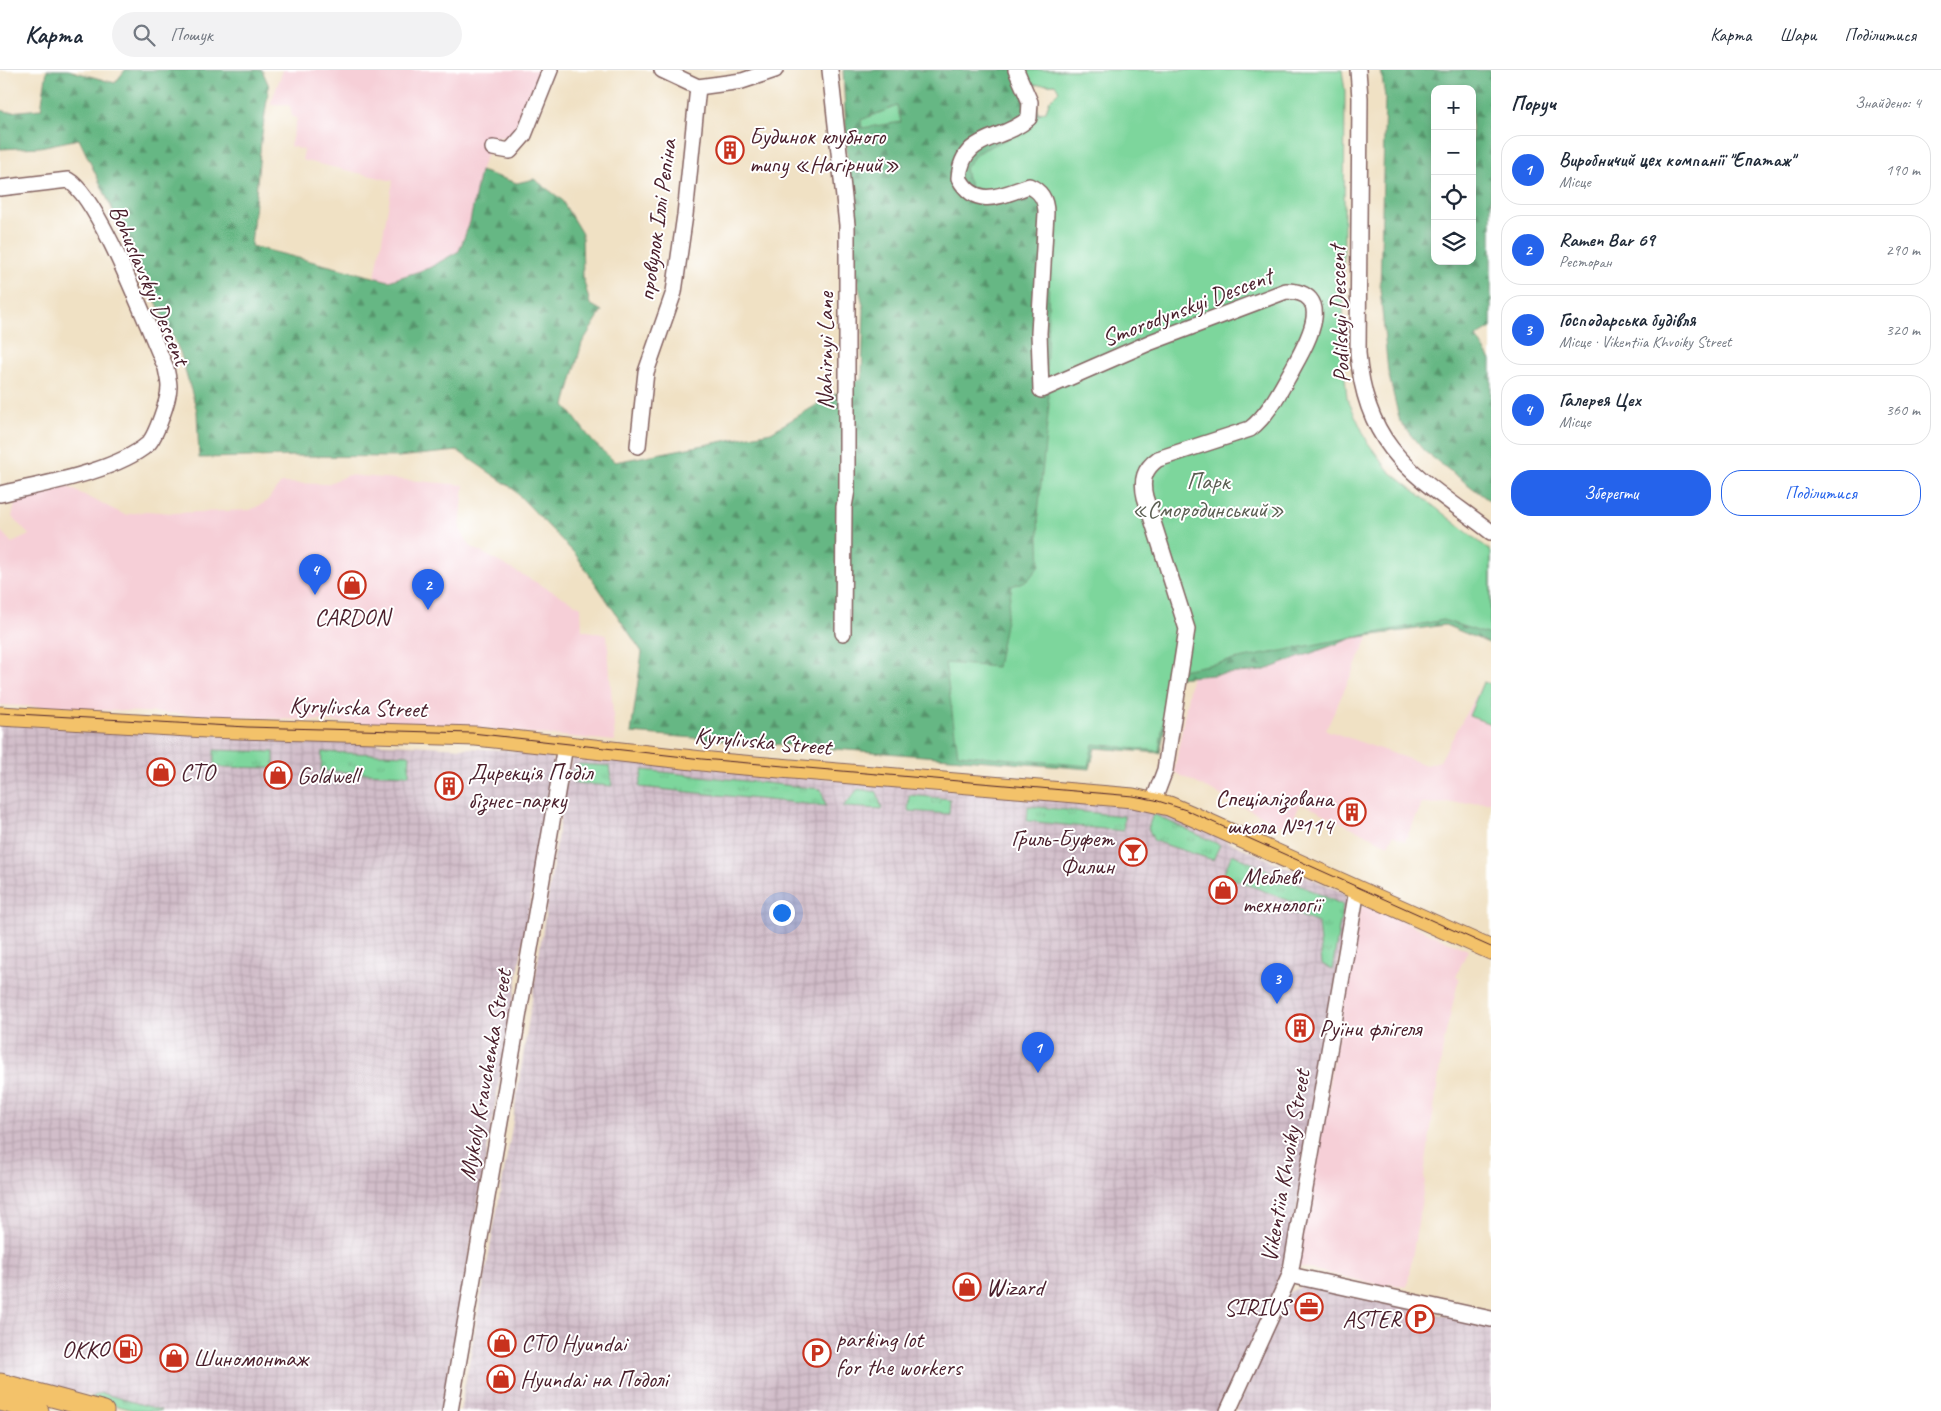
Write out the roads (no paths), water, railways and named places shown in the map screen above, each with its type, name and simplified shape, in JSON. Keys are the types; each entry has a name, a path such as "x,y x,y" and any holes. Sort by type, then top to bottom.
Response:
{"main road":[{"name":"Kyrylivska Street","path":"0,716 206,728 476,736 700,761 1153,802 1190,815 1491,950"},
{"path":"0,1383 104,1411"},
{"path":"0,1401 39,1411"}],"street":[{"path":"493,148 510,151 524,135 550,70"},
{"path":"662,70 698,87 742,81 775,70"},
{"name":"Nahirnyi Lane","path":"830,70 848,225 848,421 847,490 844,507 843,633"},
{"name":"Smorodynskyi Descent","path":"1016,70 1030,102 1029,118 1020,126 981,142 968,151 960,164 959,178 970,194 982,198 1002,196 1029,186 1037,190 1044,198 1046,213 1039,333 1041,390 1151,342 1286,291 1298,291 1308,298 1314,309 1312,333 1282,388 1260,421 1250,429 1158,459 1150,465 1144,474 1142,485 1145,497 1187,629 1165,770 1153,802"},
{"name":"Podilskyi Descent","path":"1358,70 1360,98 1358,353 1360,382 1378,431 1393,453 1411,471 1491,532"},
{"name":"провулок Іллі Рєпіна","path":"638,446 646,372 674,292 685,215 698,87"},
{"name":"Bohuslavskyi Descent","path":"0,188 68,180 81,190 99,217 166,368 169,387 166,406 149,442 134,453 115,463 90,471 0,494"},
{"name":"Mykoly Kravchenka Street","path":"450,1411 565,746"},
{"name":"Vikentiia Khvoiky Street","path":"1228,1411 1290,1275 1357,890"},
{"path":"1290,1275 1491,1319"}],"tram line":[{"path":"0,713 247,727 472,733 702,759 1133,796 1155,800 1186,810 1491,947"}],"place":[{"name":"Будинок клубного типу «Нагірний»","path":"730,150"},
{"name":"CARDON","path":"352,585"},
{"name":"Галерея Цех","path":"315,595"},
{"name":"Ramen Bar 69","path":"428,610"},
{"name":"СТО","path":"161,772"},
{"name":"Goldwell","path":"278,775"},
{"name":"Дирекція Поділ бізнес-парку","path":"449,786"},
{"name":"Спеціалізована школа №114","path":"1352,812"},
{"name":"Гриль-Буфет Филин","path":"1133,852"},
{"name":"Меблеві технології","path":"1223,890"},
{"name":"Господарська будівля","path":"1277,1004"},
{"name":"Руїни флігеля","path":"1300,1028"},
{"name":"Виробничий цех компанії \"Епатаж\"","path":"1038,1073"},
{"name":"Wizard","path":"967,1287"},
{"name":"SIRIUS","path":"1309,1307"},
{"name":"ASTER","path":"1420,1319"},
{"name":"СТО Hyundai","path":"502,1343"},
{"name":"OKKO","path":"128,1349"},
{"name":"parking lot for the workers","path":"817,1353"},
{"name":"Шиномонтаж","path":"174,1358"},
{"name":"Hyundai на Подолі","path":"501,1379"}],"park label":[{"name":"Парк «Смородинський»","path":"1208,495"}]}
